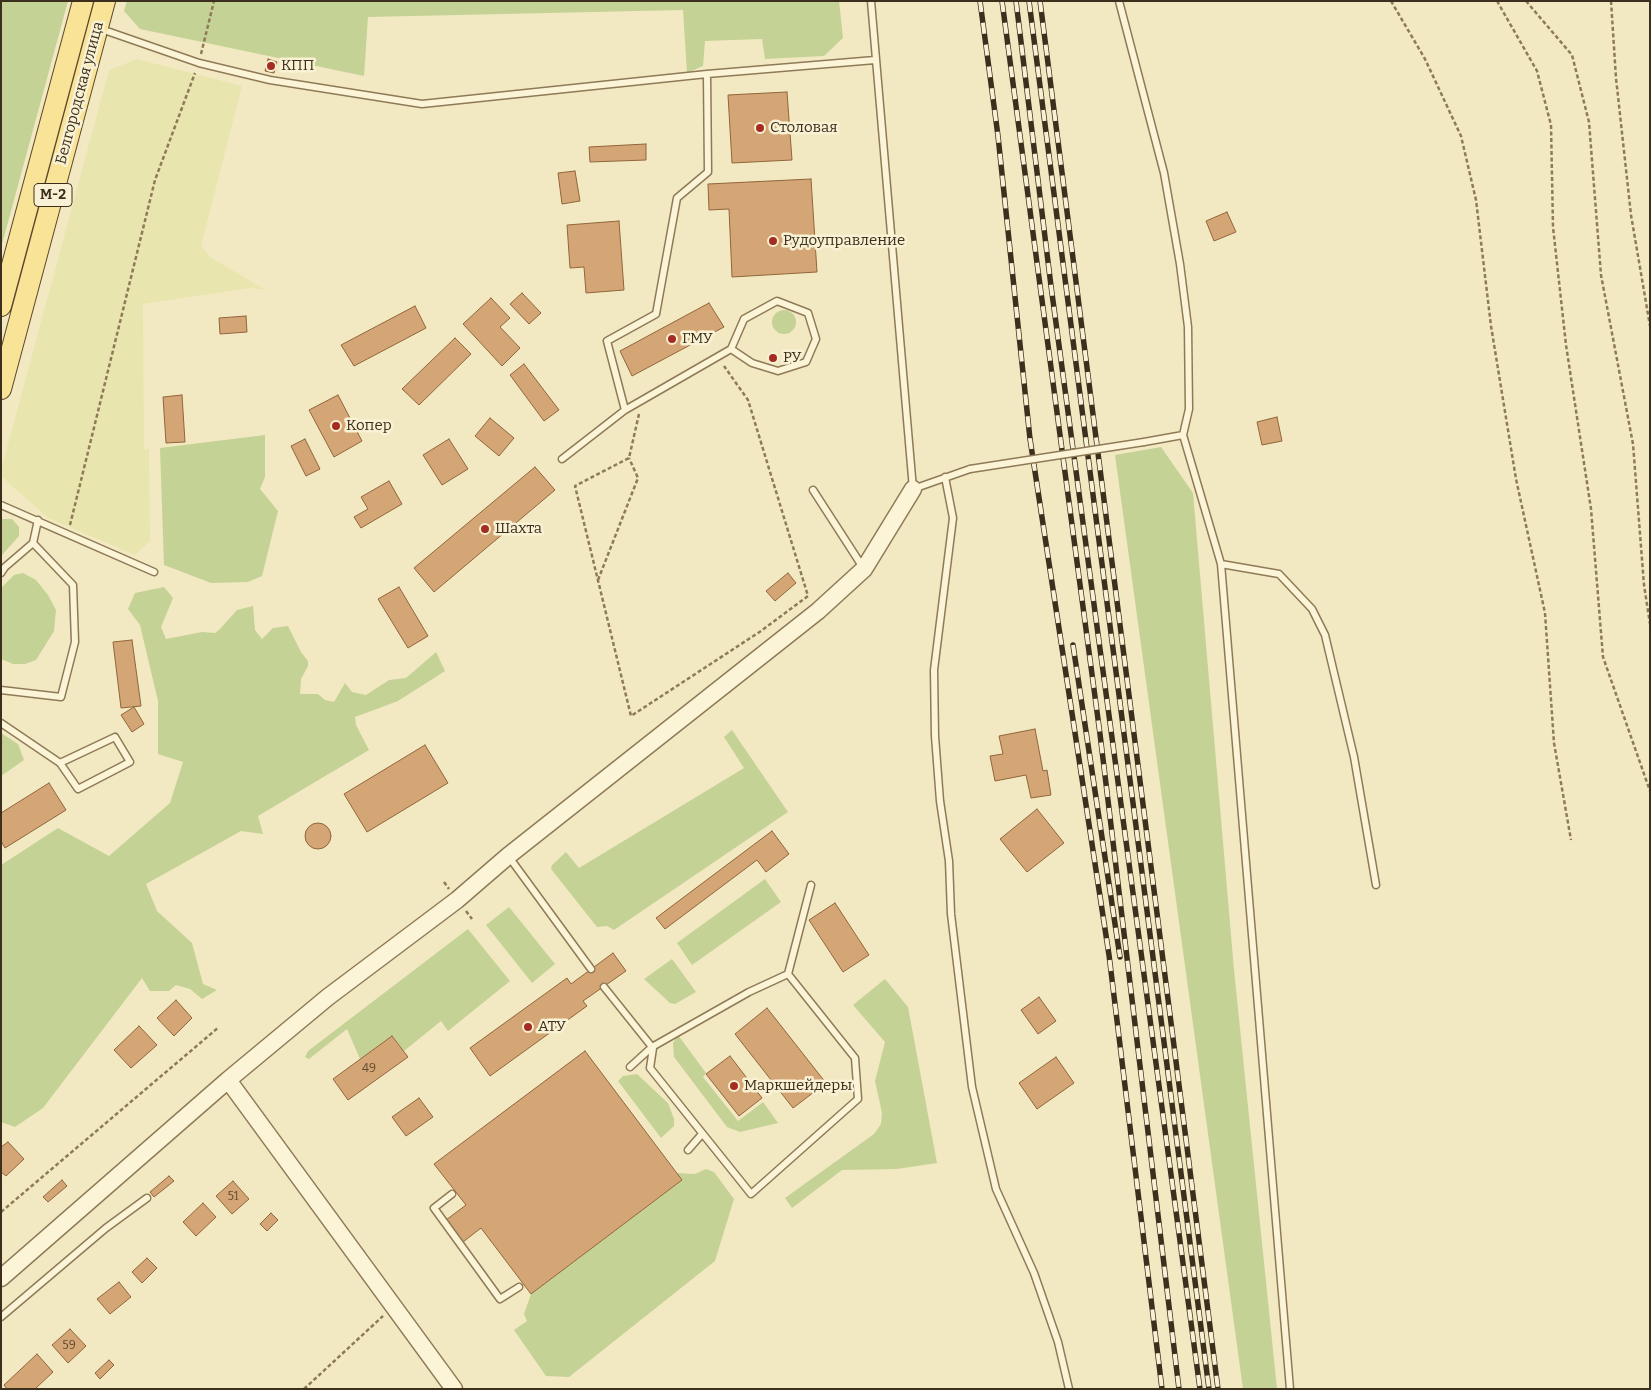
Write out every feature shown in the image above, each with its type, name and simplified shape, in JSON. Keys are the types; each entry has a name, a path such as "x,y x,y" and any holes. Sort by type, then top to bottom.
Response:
{"main road":[{"name":"Белгородская улица","path":"1,306 83,1"},
{"name":"Белгородская улица","path":"1,388 105,1"}],"street":[{"path":"1,1278 228,1080 328,997 457,900 508,856 818,611 864,569 913,489"},
{"path":"228,1080 454,1389"}],"lane":[{"path":"870,1 913,489 970,470 1183,435"},
{"path":"1119,1 1164,173 1180,264 1188,327 1189,400 1183,435 1221,564 1290,1389"},
{"path":"98,28 199,63 270,80 422,104 707,74 875,60"},
{"path":"625,410 607,340 656,314 677,198 708,172 707,74"},
{"path":"562,459 625,410 731,349 744,319 777,301 808,313 816,339 806,362 778,371 752,363 731,349"},
{"path":"945,477 953,518 934,670 935,736 940,801 949,861 951,914 972,1087 996,1189 1034,1273 1058,1342 1069,1389"},
{"path":"813,490 864,569"},
{"path":"1,506 38,520 154,572"},
{"path":"1,573 5,567 33,543 38,520"},
{"path":"1,690 61,697 75,642 73,585 33,543"},
{"path":"1221,564 1279,574 1312,609 1325,634 1354,757 1376,885"},
{"path":"1,723 60,763 78,789 130,762 115,737 60,763"},
{"path":"508,856 591,969"},
{"path":"788,974 811,884"},
{"path":"630,1067 652,1047 750,992 788,974"},
{"path":"604,987 652,1047 650,1068 750,1194 858,1099 855,1058 788,974"},
{"path":"688,1150 702,1134"},
{"path":"452,1194 434,1208 439,1216 500,1299 519,1287"},
{"path":"1,1317 106,1228 147,1198"}],"path":[{"path":"68,534 155,180 199,63 214,1"},
{"path":"1391,1 1424,59 1461,136 1476,200 1491,326 1516,478 1545,613 1554,743 1571,840"},
{"path":"1497,1 1537,71 1551,125 1553,227 1566,345 1591,509 1603,657 1650,791"},
{"path":"1526,1 1572,55 1589,122 1601,275 1633,444 1644,585 1650,624"},
{"path":"1611,1 1616,78 1631,215 1650,326"},
{"path":"629,458 574,486 631,716 761,631 808,596 748,400 718,356"},
{"path":"598,580 638,478 629,458 642,400"},
{"path":"1,1212 219,1027"},
{"path":"304,1389 394,1306"}],"shaded area":[{"path":"137,59 242,86 201,246 210,257 266,290 250,288 143,304 144,449 149,449 150,541 135,555 48,518 1,476 1,470 109,70"}],"green space":[{"path":"1,1 68,1 1,248"},
{"path":"127,1 839,1 843,38 824,56 765,59 762,39 705,41 703,66 687,73 683,10 368,17 364,76 140,29 124,11"},
{"path":"784,310 793,313 796,322 793,331 784,334 775,331 772,322 775,313"},
{"path":"265,435 265,477 260,489 278,511 262,576 248,582 211,583 164,565 160,448"},
{"path":"1161,447 1193,493 1234,970 1277,1389 1243,1389 1115,455"},
{"path":"1,519 12,519 19,527 19,536 1,556"},
{"path":"23,573 36,580 48,595 56,610 54,631 36,660 25,664 13,664 1,659 1,588 14,575"},
{"path":"164,587 173,598 161,627 166,639 202,632 215,633 237,610 253,606 255,630 262,639 273,628 288,626 301,652 308,661 308,666 301,679 300,694 318,694 325,700 334,702 345,683 352,692 366,695 389,680 406,678 436,652 445,671 398,701 355,717 356,725 369,750 258,816 263,834 241,831 146,884 157,911 192,943 203,984 217,990 202,999 190,989 176,985 169,991 150,991 142,978 43,1108 15,1127 1,1122 1,865 58,828 109,856 170,803 183,762 158,754 158,701 140,625 128,609 135,593"},
{"path":"732,730 788,812 614,930 607,926 597,927 551,869 552,865 566,852 579,868 744,768 724,737"},
{"path":"1,733 18,744 24,760 1,776"},
{"path":"765,879 781,902 692,965 677,943"},
{"path":"509,907 555,964 532,983 486,925"},
{"path":"468,929 510,981 448,1031 441,1021 404,1051 392,1036 360,1059 347,1029 309,1059 305,1057 308,1051"},
{"path":"672,959 696,992 675,1004 670,1003 644,979"},
{"path":"885,979 908,1007 937,1163 897,1169 842,1170 792,1208 785,1198 874,1134 881,1124 882,1113 875,1081 885,1042 853,1005"},
{"path":"678,1035 706,1073 703,1077 738,1121 763,1102 778,1123 740,1132 727,1127 674,1057 673,1043"},
{"path":"637,1074 668,1103 674,1119 674,1126 661,1138 618,1081 623,1076"},
{"path":"706,1169 714,1172 734,1199 715,1261 569,1377 546,1376 514,1330 527,1321 524,1314 531,1294 682,1180 676,1173 695,1174"}],"building":[{"name":"КПП","path":"268,59 277,62 274,73 265,71"},
{"name":"Столовая","path":"787,92 792,160 732,163 728,95"},
{"path":"646,144 646,160 590,162 589,147"},
{"path":"575,171 580,201 562,204 558,173"},
{"name":"Рудоуправление","path":"811,179 817,272 732,277 729,209 709,210 708,184"},
{"path":"1227,212 1236,232 1214,241 1206,221"},
{"path":"619,221 624,290 586,293 584,267 570,268 567,225"},
{"path":"522,293 541,313 529,324 510,304"},
{"path":"491,298 510,318 500,327 520,348 502,366 463,324"},
{"name":"ГМУ","path":"709,303 724,327 632,376 620,351"},
{"path":"415,306 426,328 354,366 341,345"},
{"path":"246,316 247,332 220,334 219,318"},
{"path":"455,338 471,354 419,405 402,389"},
{"path":"524,364 559,410 544,421 510,375"},
{"path":"182,395 185,442 166,443 163,397"},
{"name":"Копер","path":"338,395 362,441 334,457 309,410"},
{"path":"1277,417 1282,441 1262,445 1257,422"},
{"path":"490,418 514,438 499,456 475,436"},
{"path":"305,439 320,469 306,476 291,446"},
{"path":"449,439 468,469 442,485 423,455"},
{"name":"Шахта","path":"535,467 555,490 434,592 414,568"},
{"path":"389,481 402,504 361,528 354,517 368,509 361,497"},
{"path":"788,573 796,583 775,601 766,591"},
{"path":"399,587 428,636 408,648 378,599"},
{"path":"132,640 141,706 121,708 113,642"},
{"path":"134,707 144,724 132,732 121,715"},
{"path":"1035,729 1043,771 1047,770 1051,795 1031,798 1026,775 995,781 990,756 1003,754 999,736"},
{"path":"425,745 448,783 367,832 344,794"},
{"path":"49,783 66,810 5,848 1,841 1,813"},
{"path":"1037,809 1064,843 1027,872 1000,839"},
{"path":"318,823 327,827 331,836 327,845 318,849 309,845 305,836 309,827"},
{"path":"772,831 789,854 766,872 757,860 665,929 656,918"},
{"path":"835,903 869,955 843,972 809,920"},
{"name":"АТУ","path":"613,953 626,971 583,1001 587,1006 490,1076 470,1048 567,978 571,984"},
{"path":"1039,997 1056,1021 1038,1034 1021,1010"},
{"path":"176,1000 192,1018 174,1036 157,1018"},
{"path":"767,1008 826,1083 793,1108 735,1034"},
{"path":"139,1026 157,1045 131,1068 114,1050"},
{"path":"392,1036 408,1057 348,1100 333,1079"},
{"path":"585,1051 682,1180 531,1294 481,1228 463,1242 446,1220 466,1205 434,1164"},
{"name":"Маркшейдеры","path":"730,1056 762,1098 739,1116 706,1074"},
{"path":"1056,1057 1074,1083 1037,1109 1019,1083"},
{"path":"419,1098 433,1117 406,1136 392,1117"},
{"path":"8,1142 24,1159 6,1176 1,1172 1,1147"},
{"path":"169,1176 174,1181 154,1197 150,1192"},
{"path":"62,1180 67,1186 48,1202 43,1197"},
{"path":"233,1181 249,1199 232,1214 216,1196"},
{"path":"203,1203 216,1217 196,1236 183,1222"},
{"path":"271,1213 278,1220 267,1231 260,1224"},
{"path":"147,1258 157,1268 142,1283 132,1272"},
{"path":"119,1282 131,1297 110,1314 97,1299"},
{"path":"70,1329 86,1346 68,1363 52,1345"},
{"path":"37,1354 53,1372 35,1389 7,1389 4,1385"},
{"path":"109,1360 114,1365 100,1379 95,1373"}],"railway":[{"path":"980,1 998,136 1030,439 1109,955 1162,1389"},
{"path":"1002,1 1100,734 1179,1389"},
{"path":"1016,1 1051,286 1200,1389"},
{"path":"1029,1 1209,1389"},
{"path":"1040,1 1218,1389"},
{"path":"1073,645 1120,957"}],"place":[{"name":"КПП","path":"271,66"},
{"name":"Столовая","path":"760,128"},
{"name":"Рудоуправление","path":"773,241"},
{"name":"ГМУ","path":"672,339"},
{"name":"РУ","path":"773,358"},
{"name":"Копер","path":"336,426"},
{"name":"Шахта","path":"485,529"},
{"name":"АТУ","path":"528,1027"},
{"name":"Маркшейдеры","path":"734,1086"}]}
